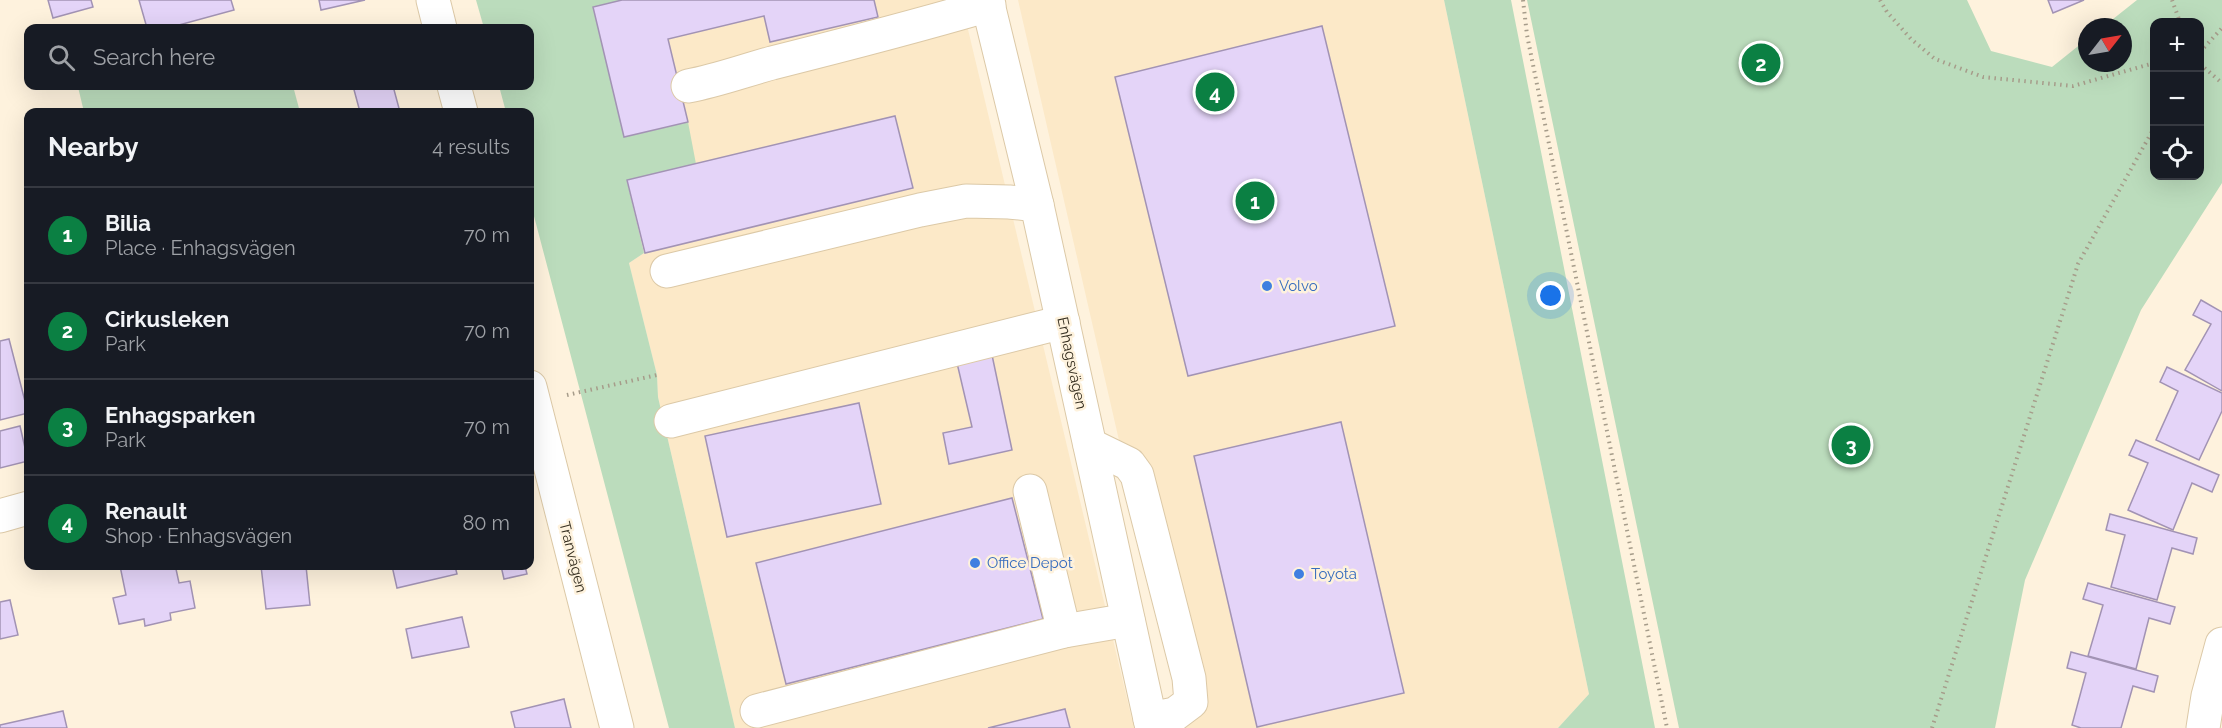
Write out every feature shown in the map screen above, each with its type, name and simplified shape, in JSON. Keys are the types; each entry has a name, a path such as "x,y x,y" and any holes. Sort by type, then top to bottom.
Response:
{"street":[{"path":"433,0 439,24"},
{"path":"688,86 712,82 889,31 919,26 988,3"},
{"name":"Enhagsvägen","path":"988,3 1037,205 1151,723"},
{"path":"455,90 460,108"},
{"path":"666,271 932,207 966,201 1037,205"},
{"path":"671,421 1063,322"},
{"name":"Tranvägen","path":"534,409 617,728"},
{"path":"1090,445 1129,464 1137,475 1189,678 1191,702 1180,712 1151,723"},
{"path":"1030,491 1064,632"},
{"path":"0,516 24,509"},
{"path":"757,711 1064,632 1128,620"},
{"path":"2203,728 2208,696 2222,644"}],"path":[{"path":"1523,0 1529,47 1667,728"},
{"path":"1880,0 1887,12 1911,39 1935,58 1983,77 2073,86 2150,64"},
{"path":"2172,0 2179,18"},
{"path":"2204,47 2222,28"},
{"path":"2204,68 2222,83"},
{"path":"1932,728 2078,264 2150,135"},
{"path":"534,396 657,375"}],"shaded area":[{"path":"622,0 961,0 1134,728 735,728 658,397 657,375 629,263 644,253 627,180 624,137 593,7"},
{"path":"1018,0 1444,0 1589,694 1558,728 1185,728"}],"green space":[{"path":"476,0 622,0 593,7 625,137 688,122 696,164 627,181 644,253 629,263 657,375 658,397 735,728 669,728 534,216 534,108 505,108 500,90 534,90 534,24 483,24"},
{"path":"1444,0 1511,0 1655,728 1558,728 1589,694"},
{"path":"1527,0 1967,0 1991,51 2052,67 2078,46 2078,72 2132,72 2132,18 2114,18 2137,0 2222,0 2222,183 2141,310 2025,580 1995,728 1679,728"},
{"path":"79,90 294,90 299,108 83,108"}],"building":[{"path":"48,0 91,0 93,7 53,18"},
{"path":"139,0 231,0 234,10 183,24 146,24"},
{"path":"319,0 365,0 321,10"},
{"path":"622,0 874,0 878,17 770,42 764,16 668,39 688,122 624,137 593,7"},
{"path":"2048,0 2084,0 2053,13"},
{"path":"1322,26 1395,326 1188,376 1115,77"},
{"path":"354,90 394,90 399,108 359,108"},
{"path":"895,116 913,188 645,253 627,180"},
{"path":"2201,300 2222,312 2222,391 2185,370 2211,324 2193,315"},
{"path":"9,339 24,397 24,414 0,420 0,341"},
{"path":"992,355 1012,450 949,464 943,433 972,427 957,363"},
{"path":"2167,367 2222,393 2222,411 2199,460 2156,440 2178,391 2160,382"},
{"path":"859,403 881,504 727,537 705,436"},
{"name":"Toyota","path":"1341,422 1404,693 1257,727 1194,456"},
{"path":"20,426 24,444 24,462 0,468 0,431"},
{"path":"2136,440 2219,475 2212,492 2192,483 2173,530 2128,510 2148,463 2129,455"},
{"path":"1012,498 1043,619 786,684 756,563"},
{"path":"2110,514 2197,538 2193,554 2172,548 2157,600 2111,587 2125,535 2106,530"},
{"path":"121,570 176,570 179,583 190,581 195,608 170,613 171,620 145,626 144,619 119,624 113,598 126,595"},
{"path":"261,570 306,570 310,605 266,609"},
{"path":"393,570 456,570 457,574 397,588"},
{"path":"502,570 526,570 527,574 504,579"},
{"path":"2088,583 2175,607 2170,624 2149,618 2136,669 2088,656 2103,605 2083,599"},
{"path":"10,600 18,635 0,639 0,602"},
{"path":"462,617 469,647 412,658 406,629"},
{"path":"2071,652 2158,676 2154,692 2133,686 2121,728 2081,728 2072,725 2086,673 2067,668"},
{"path":"564,699 571,728 515,728 511,712"},
{"path":"1065,709 1070,728 988,728"},
{"path":"63,711 67,728 0,728 0,725"}],"place":[{"name":"Cirkusleken","path":"1761,63"},
{"name":"Renault","path":"1215,92"},
{"name":"Bilia","path":"1255,201"},
{"name":"Volvo","path":"1267,286"},
{"name":"Enhagsparken","path":"1851,445"},
{"name":"Office Depot","path":"975,563"},
{"name":"Toyota","path":"1299,574"}]}
